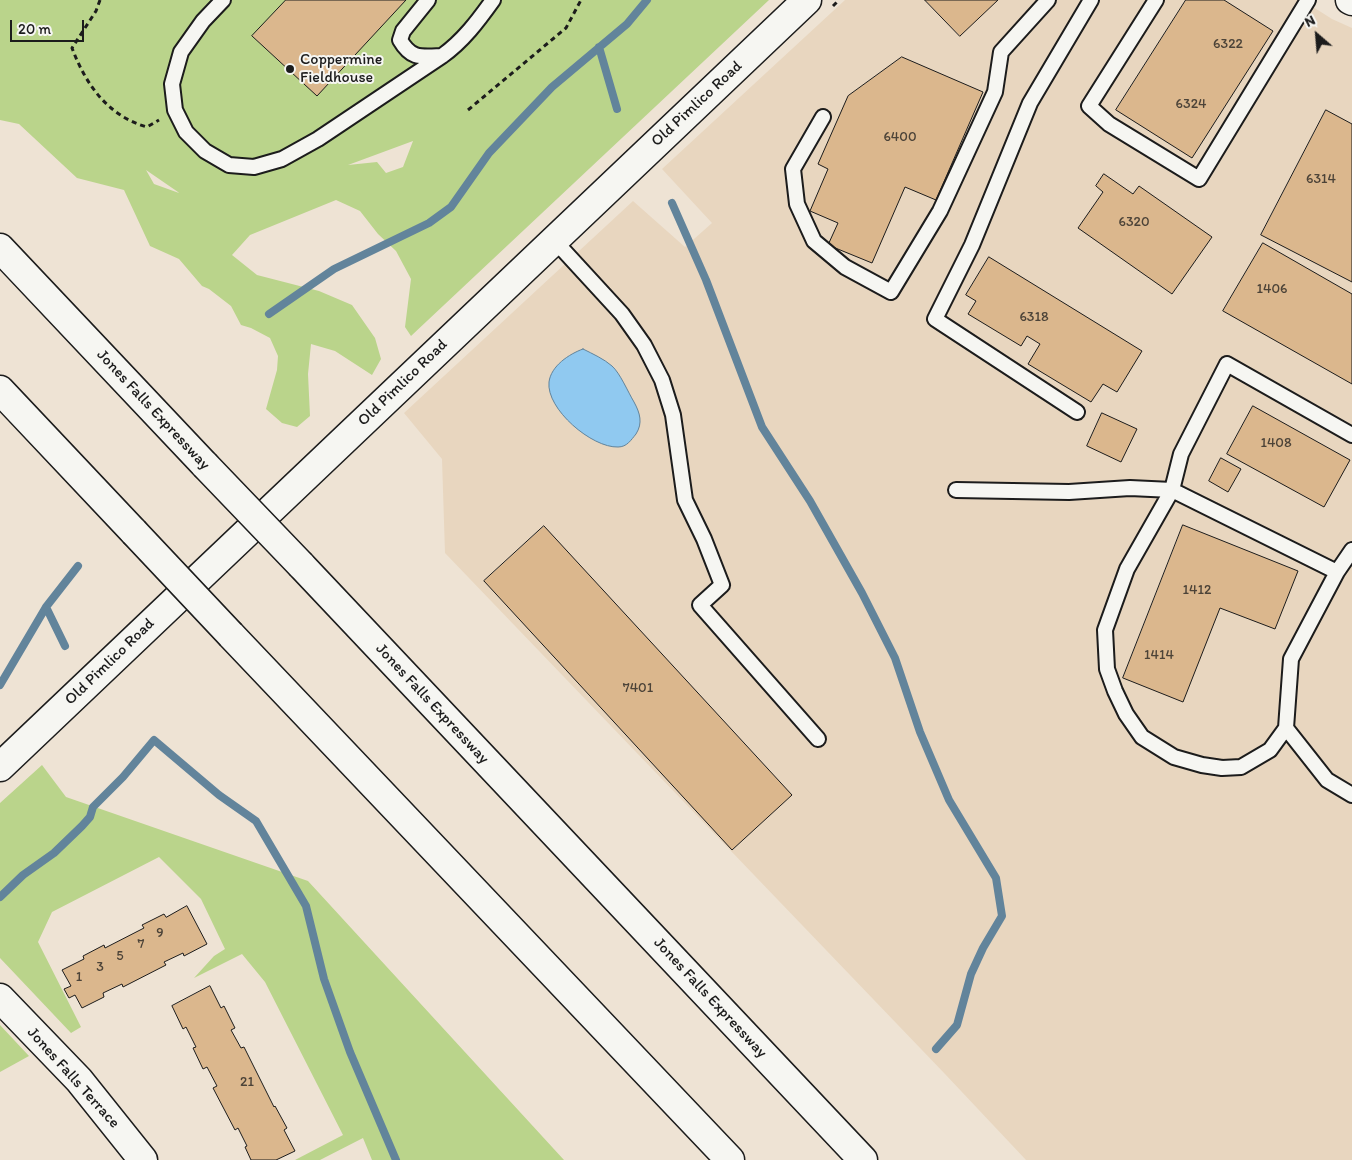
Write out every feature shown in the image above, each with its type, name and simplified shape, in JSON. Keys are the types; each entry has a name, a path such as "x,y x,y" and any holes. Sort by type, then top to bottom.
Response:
{"main road":[{"name":"Old Pimlico Road","path":"0,767 807,0"},
{"name":"Jones Falls Expressway","path":"0,248 863,1160"},
{"path":"0,390 730,1160"},
{"name":"Jones Falls Terrace","path":"0,998 80,1080 143,1160"}],"lane":[{"path":"223,0 203,20 181,52 172,84 175,110 186,132 205,151 229,165 254,167 282,159 318,139 442,56 477,24 493,0"},
{"path":"428,0 404,31 400,40 413,55 423,57 442,56"},
{"path":"823,118 793,169 797,204 814,241 845,267 891,292 940,212 952,186 995,92 1001,52 1048,0"},
{"path":"1077,412 935,319 972,245 1030,104 1091,0"},
{"path":"1156,0 1090,106 1109,124 1199,179 1308,0"},
{"path":"554,240 622,314 644,345 662,380 673,416 685,500 704,539 722,585 700,605 818,739"},
{"path":"1352,435 1227,364 1181,454 1172,490 1127,569 1104,630 1107,669 1126,714 1142,737 1174,757 1202,765 1222,768 1241,767 1270,750 1286,728 1291,659 1337,572 1352,550"},
{"path":"956,490 1069,492 1130,488 1172,490 1337,572"},
{"path":"1286,728 1327,780 1352,795"}],"path":[{"path":"100,0 96,11 72,48 79,67 89,84 107,105 132,123 147,127 175,110"},
{"path":"468,110 566,28 581,0"}],"shaded area":[{"path":"845,0 1302,0 1332,19 1352,28 1352,1160 1026,1160 445,553 442,459 404,413 633,201 685,247 712,223 662,169"}],"green space":[{"path":"0,0 769,0 411,336 405,327 411,279 396,251 378,234 360,211 336,200 250,235 232,255 257,275 319,291 352,305 375,338 381,359 372,375 335,351 311,344 308,374 310,416 297,427 282,423 266,409 277,370 278,356 270,338 241,325 231,306 209,289 202,286 179,259 150,246 124,190 77,178 19,124 0,120","holes":["413,141 403,167 386,173 377,162 348,165","146,170 178,192 179,193 154,184"]},
{"path":"42,765 66,797 308,881 564,1160 372,1160 363,1138 320,1160 295,1160 343,1135 265,982 242,954 194,978 214,956 225,949 201,899 159,857 52,912 38,942 81,1027 71,1033 0,958 0,803"},
{"path":"0,1025 29,1056 0,1072"}],"water":[{"path":"583,349 606,361 615,369 638,410 640,422 638,430 624,446 607,446 584,434 563,415 550,393 549,382 553,371 567,357"}],"building":[{"name":"Coppermine Fieldhouse","path":"286,0 406,0 317,96 252,36"},
{"path":"925,0 998,0 960,36"},
{"path":"1186,0 1224,0 1273,31 1192,158 1116,110"},
{"path":"902,57 983,92 936,200 905,187 872,263 828,245 838,223 810,211 828,169 818,164 848,96"},
{"path":"1326,110 1352,124 1352,282 1261,235"},
{"path":"1104,174 1133,194 1139,186 1212,237 1172,294 1078,228 1103,192 1096,186"},
{"path":"1263,243 1352,294 1352,384 1223,311"},
{"path":"989,257 1142,351 1117,392 1103,384 1091,402 1028,364 1040,344 1027,336 1021,346 968,314 976,301 966,295"},
{"path":"1253,406 1350,460 1324,507 1227,454"},
{"path":"1102,413 1137,429 1121,462 1087,446"},
{"path":"1221,458 1241,469 1228,492 1209,481"},
{"path":"1183,525 1298,571 1275,629 1220,608 1183,702 1123,678"},
{"path":"544,526 792,795 732,850 484,581"},
{"path":"187,906 207,944 184,956 183,953 164,962 166,965 123,987 122,984 103,993 104,997 82,1008 75,995 69,998 64,989 71,986 62,970 84,959 83,956 104,945 105,948 144,928 142,925 164,914 166,917"},
{"path":"210,986 221,1008 224,1006 235,1028 231,1030 241,1048 244,1047 274,1107 287,1128 284,1130 295,1151 276,1160 251,1160 245,1147 247,1146 238,1128 235,1130 213,1088 217,1086 207,1067 203,1069 193,1048 196,1047 186,1027 183,1029 172,1006"}],"waterway":[{"path":"269,314 334,269 429,223 451,207 489,153 552,87 627,24 647,0"},
{"path":"599,47 617,109"},
{"path":"672,203 706,280 762,427 810,501 862,593 895,658 920,732 949,800 996,878 1002,916 983,948 971,974 957,1025 936,1049"},
{"path":"0,685 46,607 78,566"},
{"path":"46,607 65,646"},
{"path":"0,897 23,875 54,853 82,826 90,817 93,807 123,777 154,740 219,795 256,821 306,906 324,979 350,1052 396,1160"}],"place":[{"name":"Coppermine Fieldhouse","path":"290,69"}]}
